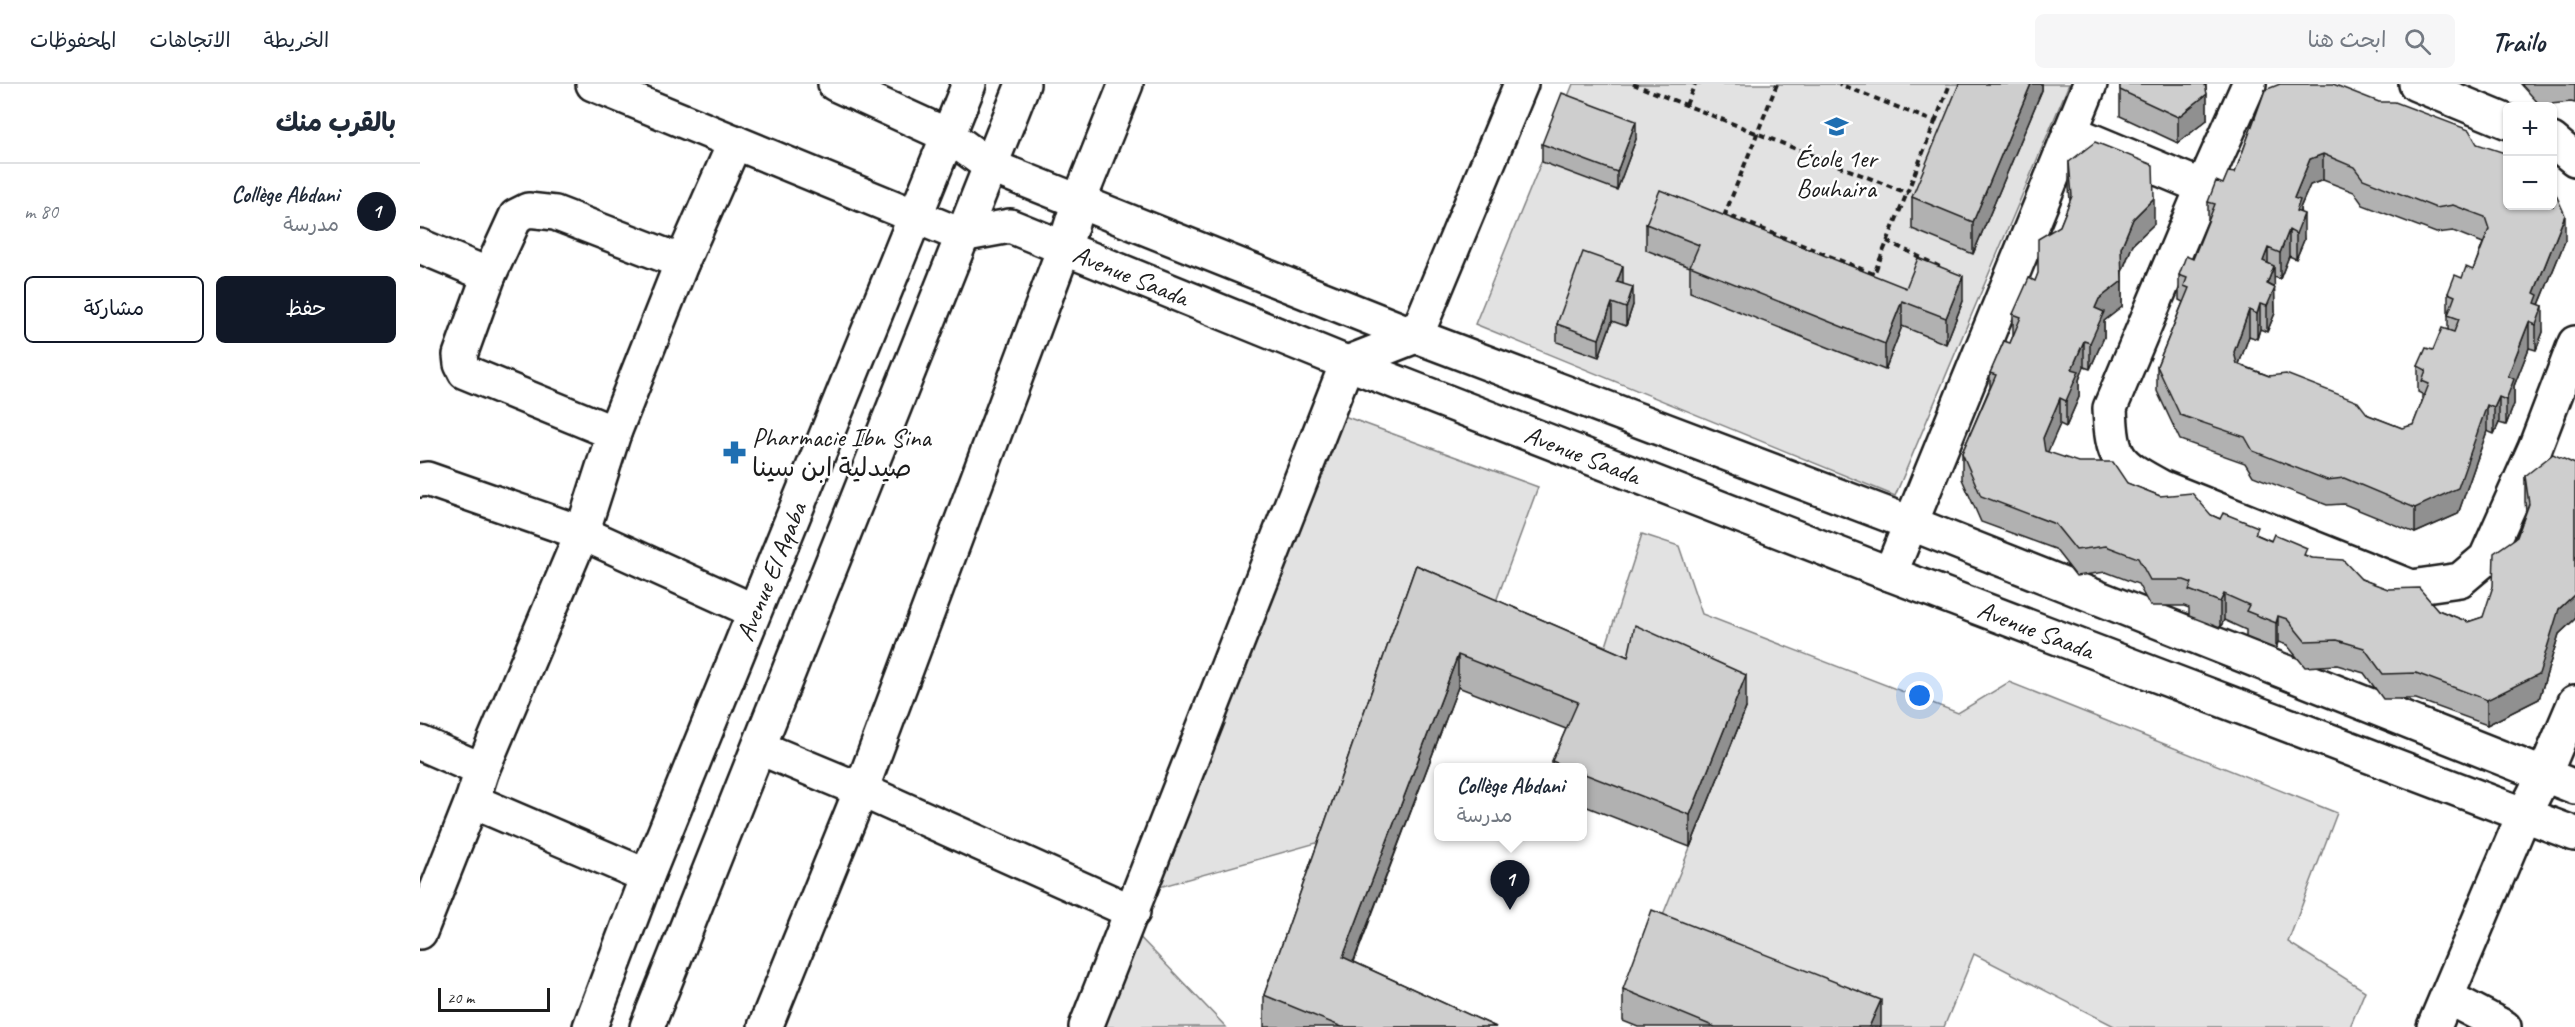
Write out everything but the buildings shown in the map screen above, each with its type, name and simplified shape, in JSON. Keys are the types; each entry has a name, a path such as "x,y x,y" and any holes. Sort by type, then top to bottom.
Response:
{"street":[{"path":"593,84 961,235"},
{"name":"Avenue Saada","path":"835,84 949,136 990,166 1416,336 1910,523 2575,787"},
{"name":"Avenue El Aqaba","path":"590,1027 647,876 969,84"},
{"path":"647,1027 1023,84"},
{"path":"765,1027 861,790 1064,248 1079,201 1126,84"},
{"path":"1086,1027 1347,363 1416,336 1521,84"},
{"path":"1890,574 2090,84"},
{"path":"2249,84 2110,408 2112,443 2126,468 2161,488 2410,587 2460,580 2486,558 2535,448 2575,343"},
{"path":"2416,84 2503,120"},
{"path":"2071,132 2203,188"},
{"path":"420,932 433,867 472,801 482,770 582,533 614,433 681,262 735,142"},
{"path":"2557,143 2575,159"},
{"path":"614,433 465,372 460,356 489,275 516,216 528,210 555,213 681,262"},
{"name":"Avenue Saada","path":"961,235 1010,226 1347,363 1890,574 2575,834"},
{"path":"420,246 489,275"},
{"path":"2535,448 2565,462"},
{"path":"420,480 427,479 582,533 754,611"},
{"path":"2434,1027 2524,813 2544,775 2575,702"},
{"path":"420,743 482,770"},
{"path":"760,748 861,790 1133,912"},
{"path":"472,801 647,876"},
{"path":"2447,997 2504,1027"}],"path":[{"path":"1633,84 1907,193"},
{"path":"1686,105 1695,84"},
{"path":"1777,84 1725,214 1874,274 1950,84"},
{"path":"1839,84 1935,122"},
{"path":"1887,241 1940,267 1946,276"}],"shaded area":[{"path":"1573,84 2069,84 1895,496 1475,324"},
{"path":"1333,412 1538,487 1495,604 1606,646 1642,534 1679,546 1702,614 1958,713 2009,682 2337,813 2288,942 2365,991 2350,1027 2116,1027 1974,954 1944,1027 1868,1027 1652,942 1746,708 1628,689 1416,597 1320,842 1156,888"},
{"path":"1132,929 1226,1027 1093,1027"}],"place":[{"name":"École 1er Bouhaira","path":"1836,127"},
{"name":"Pharmacie Ibn Sina صيدلية ابن سينا","path":"734,452"},
{"name":"Collège Abdani","path":"1510,910"}]}
